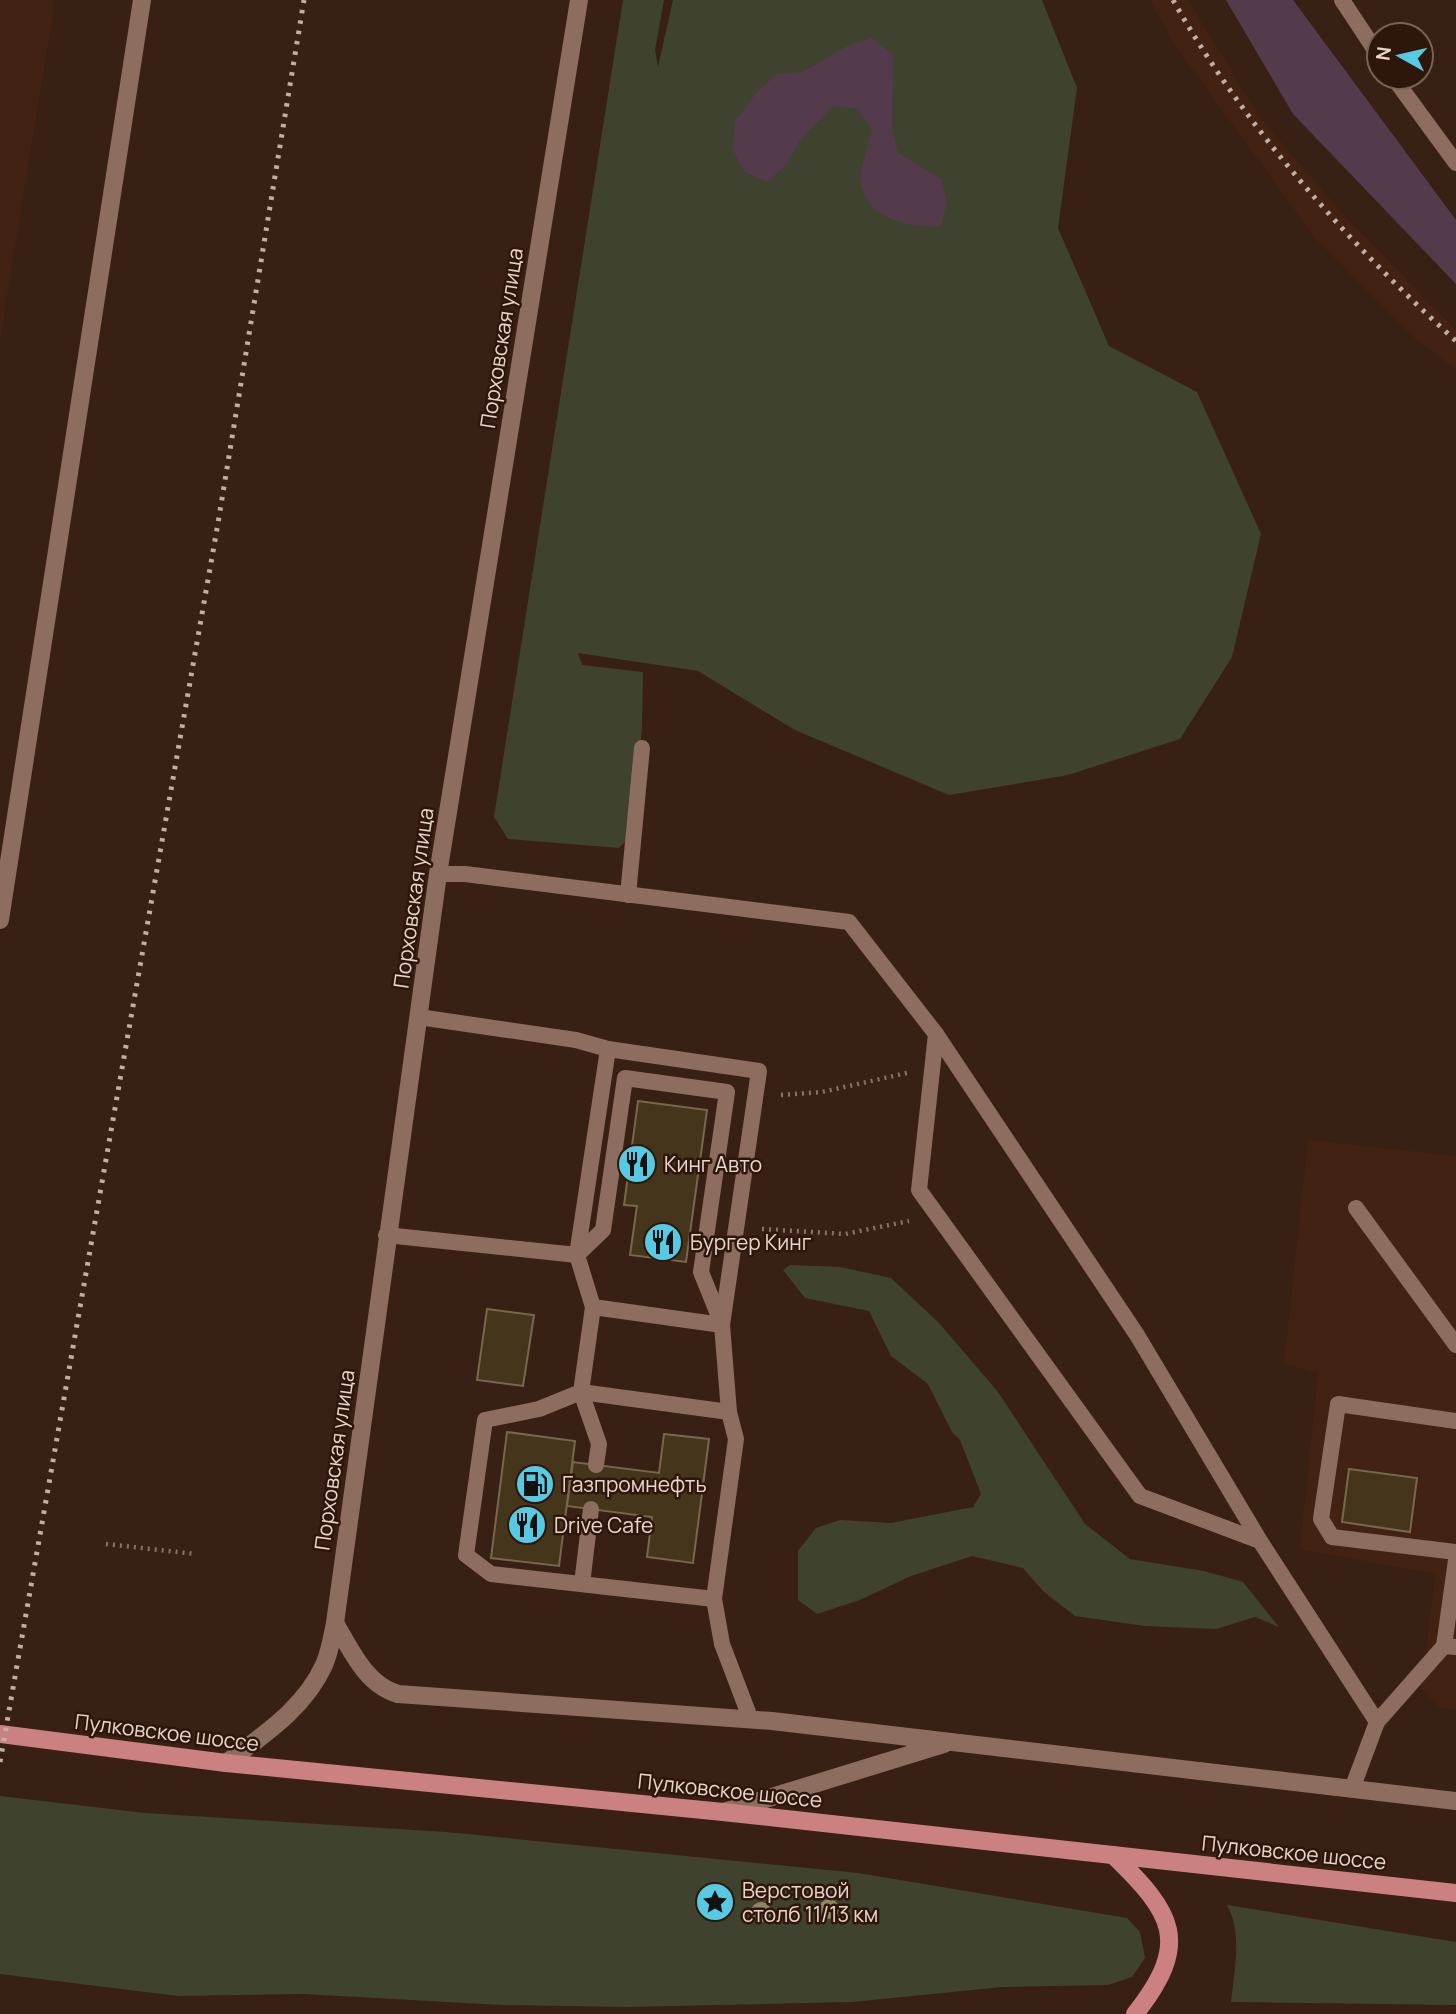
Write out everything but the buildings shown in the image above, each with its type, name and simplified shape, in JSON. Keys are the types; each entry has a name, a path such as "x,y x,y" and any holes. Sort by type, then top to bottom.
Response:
{"main road":[{"name":"Пулковское шоссе","path":"0,1734 226,1762 723,1812 1456,1893"},
{"path":"1113,1855 1151,1892 1166,1921 1170,1949 1164,1973 1135,2014"}],"street":[{"path":"0,920 142,0"},
{"name":"Порховская улица","path":"226,1762 272,1729 304,1698 325,1664 335,1623 386,1235 438,874 579,0"},
{"path":"335,1623 361,1668 386,1691 398,1694 751,1720 1456,1801"},
{"path":"723,1812 950,1742"}],"lane":[{"path":"1342,0 1365,35"},
{"path":"1403,91 1456,163"},
{"path":"628,895 642,748"},
{"path":"438,874 465,874 849,922 936,1034 1137,1335 1260,1541 1377,1722"},
{"path":"419,1017 759,1071 722,1325 729,1412 736,1439 714,1599 722,1644 751,1720"},
{"path":"936,1034 919,1190 1140,1496 1260,1541"},
{"path":"596,1465 599,1444 581,1392 593,1307 577,1255 608,1049"},
{"path":"386,1235 577,1255 603,1230 625,1078 727,1092 701,1272 722,1325"},
{"path":"1356,1208 1456,1345"},
{"path":"593,1307 722,1325"},
{"path":"714,1599 491,1574 466,1556 485,1420 539,1409 581,1392 729,1412"},
{"path":"1456,1421 1338,1404 1321,1519 1332,1537 1456,1552"},
{"path":"582,1584 591,1509"},
{"path":"1352,1789 1377,1722 1450,1646 1456,1560"}],"path":[{"path":"756,1097 822,1092 867,1080 932,1069"},
{"path":"737,1227 845,1234 878,1225 939,1216"},
{"path":"106,1544 195,1554"}],"shaded area":[{"path":"0,0 55,0 0,339"},
{"path":"1150,0 1188,0 1258,115 1342,213 1456,330 1456,369 1411,335 1315,238 1177,48"},
{"path":"1226,0 1293,0 1456,220 1456,284 1293,114"},
{"path":"872,38 893,55 892,129 898,153 941,179 947,203 941,226 904,223 881,214 872,206 861,184 861,171 872,130 858,109 833,106 799,141 787,164 767,182 745,172 733,150 735,121 758,91 777,74 803,72 847,46"},
{"path":"1308,1140 1456,1156 1456,1710 1441,1708 1422,1690 1435,1574 1300,1549 1318,1373 1284,1364"}],"green space":[{"path":"623,0 664,0 655,50 658,67 673,0 1042,0 1077,88 1058,228 1109,346 1197,392 1261,534 1232,657 1180,739 1068,775 949,795 795,730 698,671 578,653 582,665 643,672 642,728 631,835 619,848 508,839 494,817"},
{"path":"790,1265 840,1267 891,1278 939,1323 998,1392 1085,1524 1130,1559 1204,1571 1243,1582 1279,1627 1255,1617 1216,1629 1145,1626 1075,1616 1044,1592 1023,1568 972,1556 911,1576 860,1600 817,1614 798,1600 798,1551 816,1528 840,1520 891,1523 973,1507 981,1494 960,1440 952,1432 928,1384 891,1356 869,1311 805,1298 783,1270"},
{"path":"0,1796 145,1813 446,1832 858,1873 1127,1918 1140,1932 1145,1958 1132,1977 1108,1985 1002,1987 852,2002 627,2007 501,2005 304,1994 178,1996 0,1974"},
{"path":"1227,1905 1456,1942 1456,2005 1231,2002 1236,1940 1232,1916"}],"railway":[{"path":"0,1762 218,523 304,0"},
{"path":"1173,0 1232,93 1301,182 1376,264 1456,341"}],"place":[{"name":"Кинг Авто","path":"637,1164"},
{"name":"Бургер Кинг","path":"663,1242"},
{"name":"Газпромнефть","path":"535,1484"},
{"name":"Drive Cafe","path":"527,1525"},
{"name":"Верстовой столб 11/13 км","path":"715,1902"}]}
